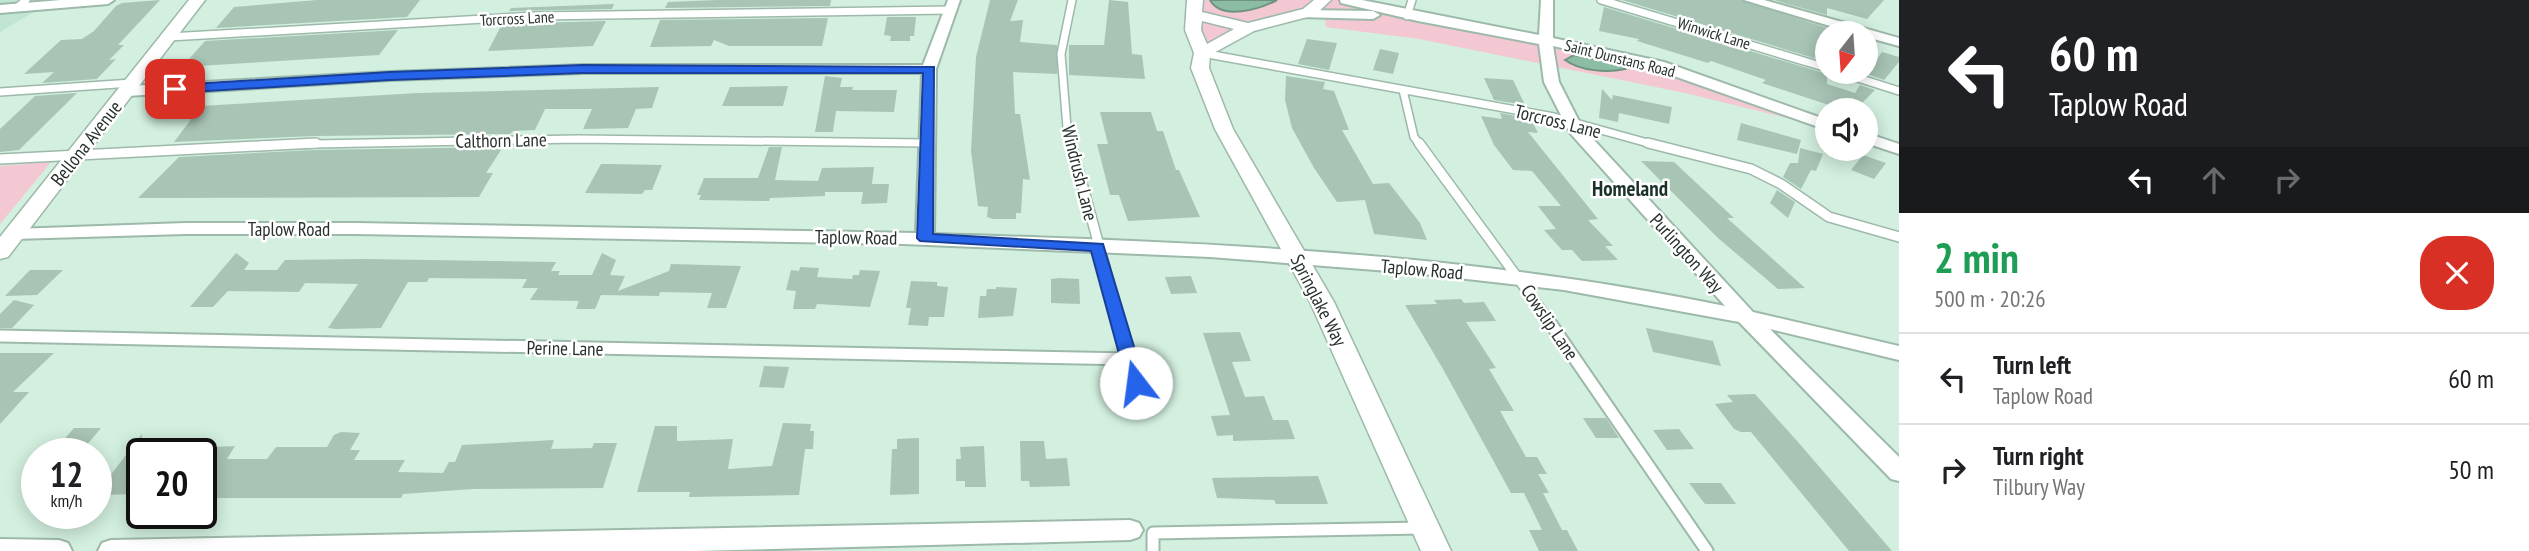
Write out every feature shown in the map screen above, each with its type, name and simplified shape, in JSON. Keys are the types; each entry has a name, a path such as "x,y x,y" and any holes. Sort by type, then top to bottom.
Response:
{"street":[{"path":"0,9 22,4 108,0"},
{"name":"Bellona Avenue","path":"0,252 197,0"},
{"path":"1202,53 1248,28 1304,14 1315,9 1323,0"},
{"name":"Saint Dunstans Road","path":"1346,0 1407,16 1545,39 1673,70 1815,121"},
{"name":"Purlington Way","path":"1546,0 1547,72 1558,103 1572,124 1609,169 1679,241 1744,315 1899,472"},
{"path":"1750,0 1899,42"},
{"path":"925,238 929,69 952,5"},
{"path":"1194,7 1248,28"},
{"name":"Springlake Way","path":"1194,7 1196,42 1202,53 1200,68 1224,129 1298,258 1349,359 1436,551"},
{"name":"Saint Dunstans Road","path":"1304,14 1407,16"},
{"path":"130,87 583,69 929,69"},
{"path":"1878,142 1899,149"},
{"name":"Taplow Road","path":"14,234 130,229 438,229 925,238 1298,258 1520,278 1744,315 1899,353"},
{"path":"111,551 841,544 1130,530"},
{"path":"0,551 59,551"}],"lane":[{"name":"Windrush Lane","path":"1072,0 1061,54 1063,97 1068,127 1136,383"},
{"path":"1407,16 1412,0"},
{"name":"Winwick Lane","path":"1601,0 1815,64"},
{"name":"Torcross Lane","path":"169,37 536,16 952,5"},
{"name":"Torcross Lane","path":"1202,53 1554,117 1572,124 1751,169 1781,184 1829,217 1899,237"},
{"path":"1877,84 1899,91"},
{"path":"0,92 130,87"},
{"name":"Cowslip Lane","path":"1403,90 1415,136 1520,278 1707,551"},
{"name":"Calthorn Lane","path":"0,159 177,148 481,139 717,139 926,143"},
{"name":"Perine Lane","path":"0,336 1130,359"},
{"path":"1153,551 1153,533 1426,528"}],"shaded area":[{"path":"0,0 73,0 44,6 0,32"},
{"path":"1202,0 1339,0 1372,11 1568,47 1647,65 1795,120 1685,93 1419,39 1326,27 1325,12 1260,19 1219,39 1200,41"},
{"path":"1210,0 1277,0 1261,7 1232,12 1223,10"},
{"path":"1574,55 1621,64 1625,69 1610,71 1578,67 1565,60"},
{"path":"51,162 0,224 0,166"}],"building":[{"path":"160,0 118,45 124,45 109,60 116,59 97,79 42,83 54,72 24,74 61,40 82,39 94,31 116,6 122,3"},
{"path":"317,0 420,0 407,17 216,28 234,7"},
{"path":"831,0 830,6 665,8 668,2"},
{"path":"990,0 1018,0 1010,21 1023,20 1020,42 1057,45 1057,74 1013,72 1015,114 1020,114 1030,180 1023,179 1021,213 1016,213 1016,219 987,217 988,207 978,206 971,151 976,57"},
{"path":"1109,0 1128,2 1132,54 1142,55 1145,79 1069,75 1069,45 1104,45"},
{"path":"1622,0 1741,0 1815,24 1815,58"},
{"path":"1774,0 1884,0 1867,19 1827,8 1827,15"},
{"path":"614,4 612,9 509,11 511,8"},
{"path":"1604,7 1815,70 1815,84 1827,84 1855,93 1860,85 1875,90 1867,98 1815,98 1815,100 1762,83 1766,80 1711,61 1708,63 1637,41 1639,39 1599,31"},
{"path":"887,17 916,17 914,36 910,36 910,41 890,41 891,36 884,35"},
{"path":"828,18 822,46 729,46 714,40 711,46 650,47 660,20"},
{"path":"606,21 593,46 488,51 502,24"},
{"path":"398,30 379,55 182,67 205,41"},
{"path":"1307,39 1337,43 1329,70 1298,64"},
{"path":"1380,49 1399,53 1393,74 1373,70"},
{"path":"1882,52 1899,57 1899,62 1884,80 1878,78 1878,58"},
{"path":"825,76 842,78 840,87 853,87 852,90 897,90 894,112 836,111 833,132 815,132"},
{"path":"1286,76 1325,82 1323,89 1334,91 1349,130 1342,130 1373,184 1389,183 1420,223 1427,240 1374,234 1365,200 1337,202 1292,128 1285,100"},
{"path":"1484,78 1513,80 1525,105 1494,100"},
{"path":"788,86 783,106 722,106 730,87"},
{"path":"659,87 652,108 636,109 628,128 583,129 592,109 545,109 535,130 513,131 510,134 316,136 174,142 201,106 418,93"},
{"path":"1602,89 1612,100 1613,95 1672,107 1669,124 1619,113 1618,122 1599,118"},
{"path":"77,93 19,150 0,152 0,129 35,96"},
{"path":"1100,112 1151,112 1157,131 1163,131 1176,170 1179,170 1200,217 1128,221 1119,195 1110,195 1097,144 1108,144"},
{"path":"1500,113 1531,119 1538,133 1528,132 1598,219 1588,220 1613,246 1605,246 1618,260 1582,261 1572,250 1562,250 1544,230 1556,229 1538,206 1561,206 1532,171 1513,170 1494,145 1481,116 1502,119"},
{"path":"1741,123 1801,140 1797,154 1737,140"},
{"path":"503,147 486,173 493,173 479,197 138,198 179,157 313,150"},
{"path":"769,147 782,147 775,180 818,181 822,168 874,167 872,184 889,184 887,203 861,204 863,192 825,192 825,196 770,198 769,201 699,200 701,195 697,195 704,178 758,178"},
{"path":"1800,148 1815,152 1815,161 1820,161 1816,171 1811,170 1801,189 1783,177 1790,163 1798,163"},
{"path":"1878,160 1886,163 1874,179 1851,170 1858,161"},
{"path":"1641,161 1674,162 1734,218 1727,218 1805,288 1778,289 1718,238"},
{"path":"601,164 662,165 652,190 645,190 642,194 585,193"},
{"path":"1777,190 1795,202 1788,218 1770,203"},
{"path":"236,253 249,263 244,270 277,270 285,260 364,259 556,262 551,271 560,271 558,275 592,275 602,253 616,260 610,275 625,276 618,291 669,271 671,264 741,266 726,308 707,308 712,293 660,292 659,296 601,295 595,309 576,309 579,301 530,300 538,288 522,288 527,279 429,278 427,282 408,282 381,328 336,329 328,328 358,284 305,283 299,292 228,291 213,307 190,307"},
{"path":"800,267 819,268 817,277 852,279 853,275 859,275 860,270 880,271 870,307 817,304 815,309 793,309 796,291 786,290 791,270 799,271"},
{"path":"30,270 63,270 37,295 5,296"},
{"path":"1191,276 1197,293 1171,294 1165,277"},
{"path":"1051,279 1079,279 1080,304 1051,303"},
{"path":"911,281 937,282 937,286 948,287 944,317 929,317 928,326 908,325 911,308 906,308"},
{"path":"1017,288 1013,316 978,318 980,296 986,296 987,289"},
{"path":"1461,299 1464,303 1484,302 1496,321 1466,322 1496,368 1489,369 1514,411 1500,411 1526,457 1537,457 1547,474 1538,474 1549,493 1543,493 1562,530 1567,530 1578,551 1539,551 1529,530 1542,530 1524,493 1511,493 1405,305 1437,304 1434,300"},
{"path":"14,300 34,305 12,328 0,328 0,314"},
{"path":"1646,328 1713,341 1721,366 1653,352"},
{"path":"1240,332 1251,361 1232,362 1245,397 1264,396 1273,420 1288,420 1295,439 1233,441 1233,435 1217,436 1211,416 1230,415 1203,333"},
{"path":"0,353 54,353 13,392 29,392 0,424"},
{"path":"764,366 789,367 784,388 759,387"},
{"path":"1755,394 1892,551 1849,551 1751,432 1734,429 1715,404 1733,402 1727,395"},
{"path":"1583,418 1606,418 1619,438 1596,438"},
{"path":"783,423 811,424 810,431 814,431 813,449 805,449 799,495 689,497 690,492 637,492 655,426 677,426 677,441 733,439 728,469 772,466"},
{"path":"74,428 101,428 93,438 65,438"},
{"path":"1679,429 1694,449 1667,450 1653,430"},
{"path":"341,432 360,433 350,450 360,450 354,460 405,460 398,472 443,473 449,462 455,462 462,445 554,440 551,449 592,448 594,443 617,443 603,488 473,489 403,494 401,498 217,498 217,447 235,446 227,459 267,459 276,447 327,447 334,435"},
{"path":"919,438 919,494 890,495 892,449 897,449 897,439"},
{"path":"1020,441 1044,441 1046,459 1067,458 1070,486 1030,487 1029,481 1021,481"},
{"path":"984,446 986,487 965,487 965,481 956,481 956,459 961,459 960,447"},
{"path":"126,455 126,494 112,495 112,473"},
{"path":"1318,476 1328,504 1276,504 1274,500 1217,498 1212,478"},
{"path":"1689,483 1721,483 1736,504 1705,504"}],"district":[{"name":"Homeland","path":"1630,188"}],"route":[{"path":"175,89 390,76 583,69 929,69 925,238 1098,247 1136,383"}]}
